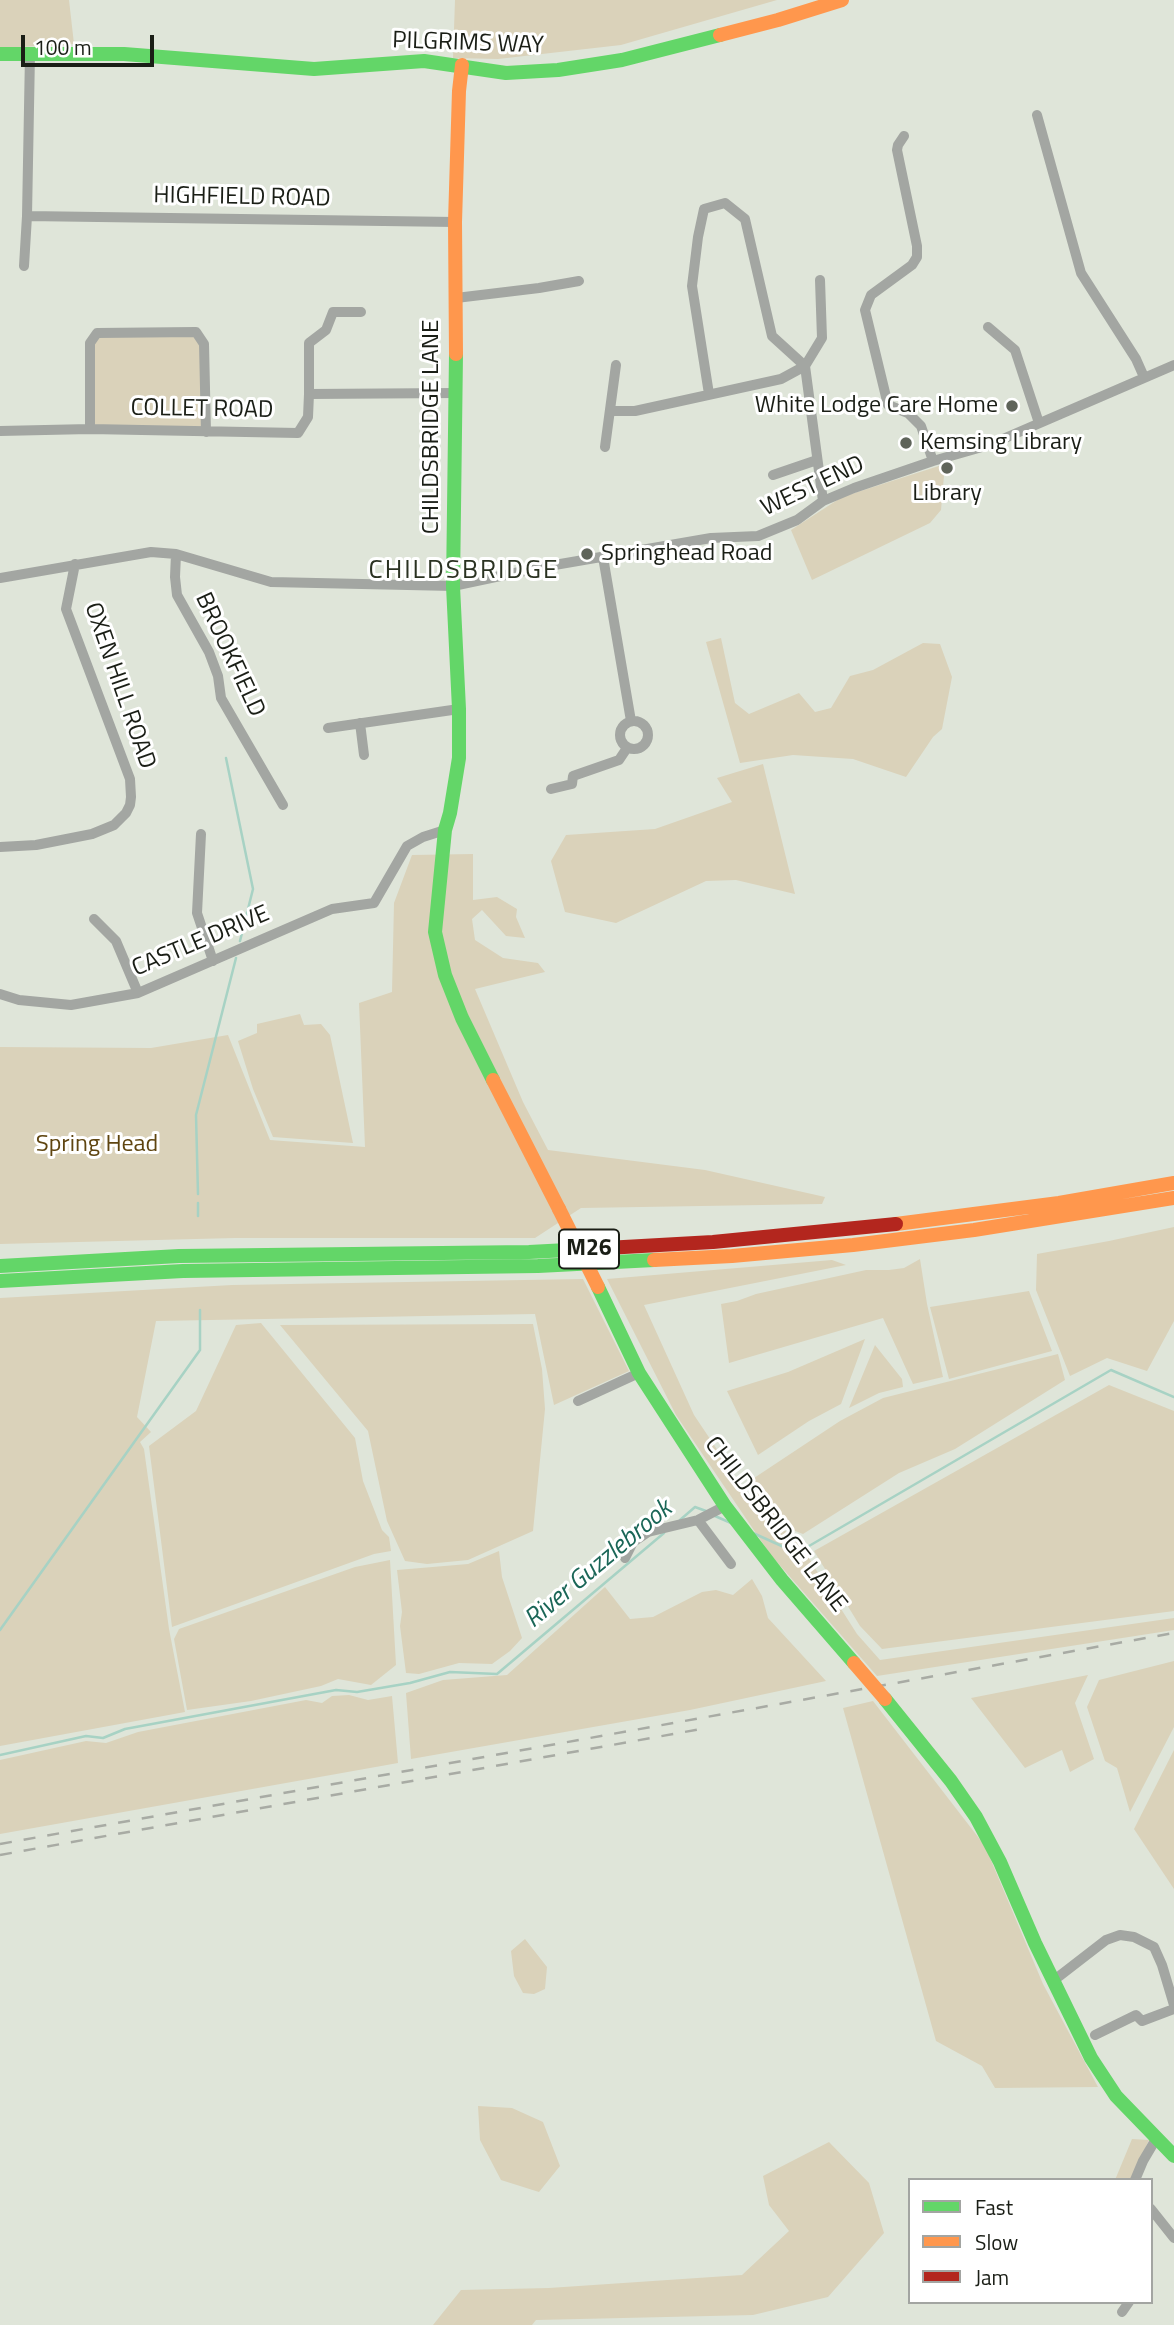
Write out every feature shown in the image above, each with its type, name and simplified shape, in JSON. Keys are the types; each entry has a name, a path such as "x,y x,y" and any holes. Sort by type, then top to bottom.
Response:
{"main road":[{"name":"PILGRIMS WAY","path":"0,54 124,54 314,69 424,61 506,73 558,70 622,60 778,20 842,0"},
{"name":"CHILDSBRIDGE LANE","path":"462,65 455,222 453,586 459,758 445,830 435,932 446,975 474,1044 559,1209 639,1374 725,1506 782,1580 951,1781 976,1817 1000,1862 1091,2058 1116,2096 1156,2139 1173,2153"},
{"name":"M26","path":"0,1266 179,1256 517,1252 713,1242 828,1233 942,1219 1059,1203 1174,1183"},
{"name":"M26","path":"0,1281 183,1271 538,1266 720,1257 914,1238 1084,1214 1174,1198"}],"street":[{"path":"24,266 30,54"},
{"path":"1037,115 1081,273 1136,359 1144,377"},
{"path":"885,141 901,141 897,150 917,246 916,257 912,265 871,295 866,310 888,405 908,413 921,426 933,461"},
{"path":"709,394 692,286 704,209 725,204 745,219 772,335 805,366 823,501"},
{"name":"HIGHFIELD ROAD","path":"27,216 455,222"},
{"path":"610,411 635,411 781,379 805,366 822,338 820,280"},
{"path":"456,298 579,281"},
{"path":"309,394 309,343 326,330 332,312 361,312"},
{"path":"988,327 1015,350 1039,423"},
{"path":"90,429 90,343 97,332 196,332 204,344 206,432"},
{"path":"605,447 616,365"},
{"name":"WEST END","path":"0,578 151,552 176,554 271,582 453,586 542,567 711,538 758,536 797,520 823,501 933,461 989,445 1174,365"},
{"name":"COLLET ROAD","path":"0,431 90,429 298,433 308,417 309,394 456,393"},
{"path":"774,475 817,460"},
{"name":"BROOKFIELD","path":"176,554 174,577 177,595 192,618 208,652 218,676 221,698 283,805"},
{"path":"603,557 631,721"},
{"name":"OXEN HILL ROAD","path":"0,847 36,845 92,834 114,825 130,805 130,779 66,609 75,564"},
{"path":"328,728 459,709"},
{"path":"631,721 643,724 649,737 645,746 627,748 621,741 620,732 625,724 631,721"},
{"path":"360,723 364,755"},
{"path":"551,789 572,784 573,776 619,760 627,748"},
{"name":"CASTLE DRIVE","path":"0,994 19,1000 71,1005 138,993 332,909 374,903 407,846 445,830"},
{"path":"201,834 197,913 212,961"},
{"path":"94,919 116,941 138,993"},
{"path":"579,1401 639,1374"},
{"path":"625,1558 633,1542 648,1532 698,1520 725,1506"},
{"path":"698,1520 731,1564"},
{"path":"1053,1981 1106,1940 1120,1935 1134,1937 1154,1947 1162,1965 1171,2009 1142,2021 1136,2015 1095,2035"},
{"path":"1136,2178 1156,2139"},
{"path":"1153,2212 1174,2238"}],"green space":[{"path":"0,0 69,0 74,44 0,48"},
{"path":"455,0 777,0 621,45 498,59 453,58"},
{"path":"99,335 195,335 201,345 202,429 93,425 93,344"},
{"path":"945,464 941,510 930,523 812,580 791,530 842,497"},
{"path":"721,638 735,703 749,714 799,693 815,712 831,708 850,676 873,670 923,643 940,644 952,677 942,729 933,737 906,777 853,759 793,755 740,763 706,642"},
{"path":"763,764 795,894 736,880 706,881 616,923 565,912 551,861 566,835 655,829 732,802 717,778"},
{"name":"Spring Head","path":"473,854 473,900 497,897 517,909 516,917 525,938 506,936 482,910 472,919 475,940 503,958 538,963 545,972 475,989 523,1102 548,1150 705,1170 825,1197 822,1204 581,1208 535,1238 235,1238 0,1244 0,1047 151,1048 228,1035 270,1140 365,1147 359,1003 392,992 394,903 412,855"},
{"path":"300,1014 304,1025 321,1024 330,1035 353,1143 273,1137 253,1089 238,1041 257,1033 257,1024"},
{"path":"1174,1227 1174,1321 1147,1371 1107,1358 1070,1376 1036,1290 1037,1254"},
{"path":"920,1259 943,1377 913,1384 883,1318 729,1363 721,1304 866,1270 904,1268"},
{"path":"832,1260 846,1265 644,1305 694,1415 767,1524 800,1537 808,1557 857,1634 880,1660 1174,1618 1174,1630 877,1676 770,1554 676,1415 607,1279"},
{"path":"583,1279 629,1371 554,1405 535,1314 156,1321 137,1417 151,1432 140,1442 144,1449 169,1629 185,1712 0,1746 0,1298 232,1285"},
{"path":"1029,1291 1052,1351 949,1379 930,1307"},
{"path":"261,1323 355,1438 363,1481 382,1530 389,1537 391,1551 374,1554 172,1627 149,1446 196,1411 236,1325"},
{"path":"533,1324 542,1369 545,1409 533,1531 468,1560 427,1564 405,1561 387,1521 368,1431 280,1325"},
{"path":"865,1339 841,1404 809,1421 758,1455 727,1391 788,1372"},
{"path":"875,1345 902,1379 903,1387 879,1393 849,1408"},
{"path":"1058,1354 1065,1380 955,1449 899,1473 803,1534 769,1521 745,1484 840,1421 883,1398"},
{"path":"1109,1385 1174,1411 1174,1611 882,1649 860,1626 814,1551"},
{"path":"499,1551 502,1577 522,1638 492,1664 459,1663 419,1674 406,1673 397,1570 468,1564"},
{"path":"390,1560 396,1665 371,1685 338,1679 321,1686 251,1701 187,1710 174,1639 179,1629 355,1567"},
{"path":"752,1579 762,1596 768,1618 826,1681 690,1710 411,1759 406,1693 443,1680 507,1675 605,1587 630,1619 653,1617 702,1592 716,1590 733,1595"},
{"path":"1174,1661 1174,1727 1130,1812 1117,1768 1105,1761 1087,1707 1099,1680"},
{"path":"1088,1675 1075,1703 1094,1759 1070,1772 1062,1750 1025,1768 971,1698"},
{"path":"349,1695 368,1700 392,1696 398,1763 0,1834 0,1760 86,1741 106,1743 138,1732 306,1700 322,1703 332,1696"},
{"path":"873,1701 985,1846 1043,1984 1098,2087 995,2088 982,2066 936,2041 843,1708"},
{"path":"1174,1750 1174,1889 1134,1829"},
{"path":"525,1939 547,1967 545,1989 534,1994 523,1993 514,1976 511,1951"},
{"path":"478,2106 512,2108 543,2122 560,2166 539,2192 501,2180 480,2140"},
{"path":"1132,2139 1149,2140 1131,2178 1116,2178"},
{"path":"829,2142 869,2183 884,2233 828,2297 753,2315 536,2320 532,2325 433,2325 461,2290 549,2288 742,2275 789,2231 769,2205 763,2176"}],"waterway":[{"path":"226,758 253,889 240,941"},
{"path":"198,1194 196,1115 236,958"},
{"path":"198,1203 198,1216"},
{"path":"0,1630 200,1350 200,1310"},
{"name":"River Guzzlebrook","path":"753,1533 797,1553 1111,1370 1174,1397"},
{"name":"River Guzzlebrook","path":"680,1520 695,1507 706,1511"},
{"name":"River Guzzlebrook","path":"715,1516 731,1523"},
{"name":"River Guzzlebrook","path":"0,1755 86,1736 103,1738 125,1729 336,1690 357,1692 410,1683 450,1672 497,1674 664,1533"}],"railway":[{"path":"0,1844 1174,1633"},
{"path":"0,1855 701,1729"}],"traffic: fast":[{"path":"0,54 124,54 314,69 424,61 506,73 558,70 622,60 720,35"},
{"path":"456,354 453,586 459,758 445,830 435,932 445,975 462,1018 493,1080"},
{"path":"0,1266 179,1256 529,1252 606,1248"},
{"path":"0,1281 183,1271 538,1266 654,1260"},
{"path":"598,1287 639,1373 725,1506 782,1580 854,1663"},
{"path":"885,1699 951,1781 976,1817 1000,1862 1035,1943 1091,2058 1116,2096 1174,2156"}],"traffic: slow":[{"path":"720,35 842,0"},
{"path":"456,354 455,222 462,65"},
{"path":"493,1080 559,1209"},
{"path":"896,1224 1059,1203 1174,1183"},
{"path":"654,1260 853,1245 974,1230 1174,1198"},
{"path":"559,1209 598,1287"},
{"path":"854,1663 885,1699"}],"traffic: jam":[{"path":"606,1248 713,1242 896,1224"}],"place":[{"name":"White Lodge Care Home","path":"1012,406"},
{"name":"Kemsing Library","path":"906,443"},
{"name":"Library","path":"947,468"},
{"name":"Springhead Road","path":"587,554"}],"district":[{"name":"CHILDSBRIDGE","path":"464,572"}]}
